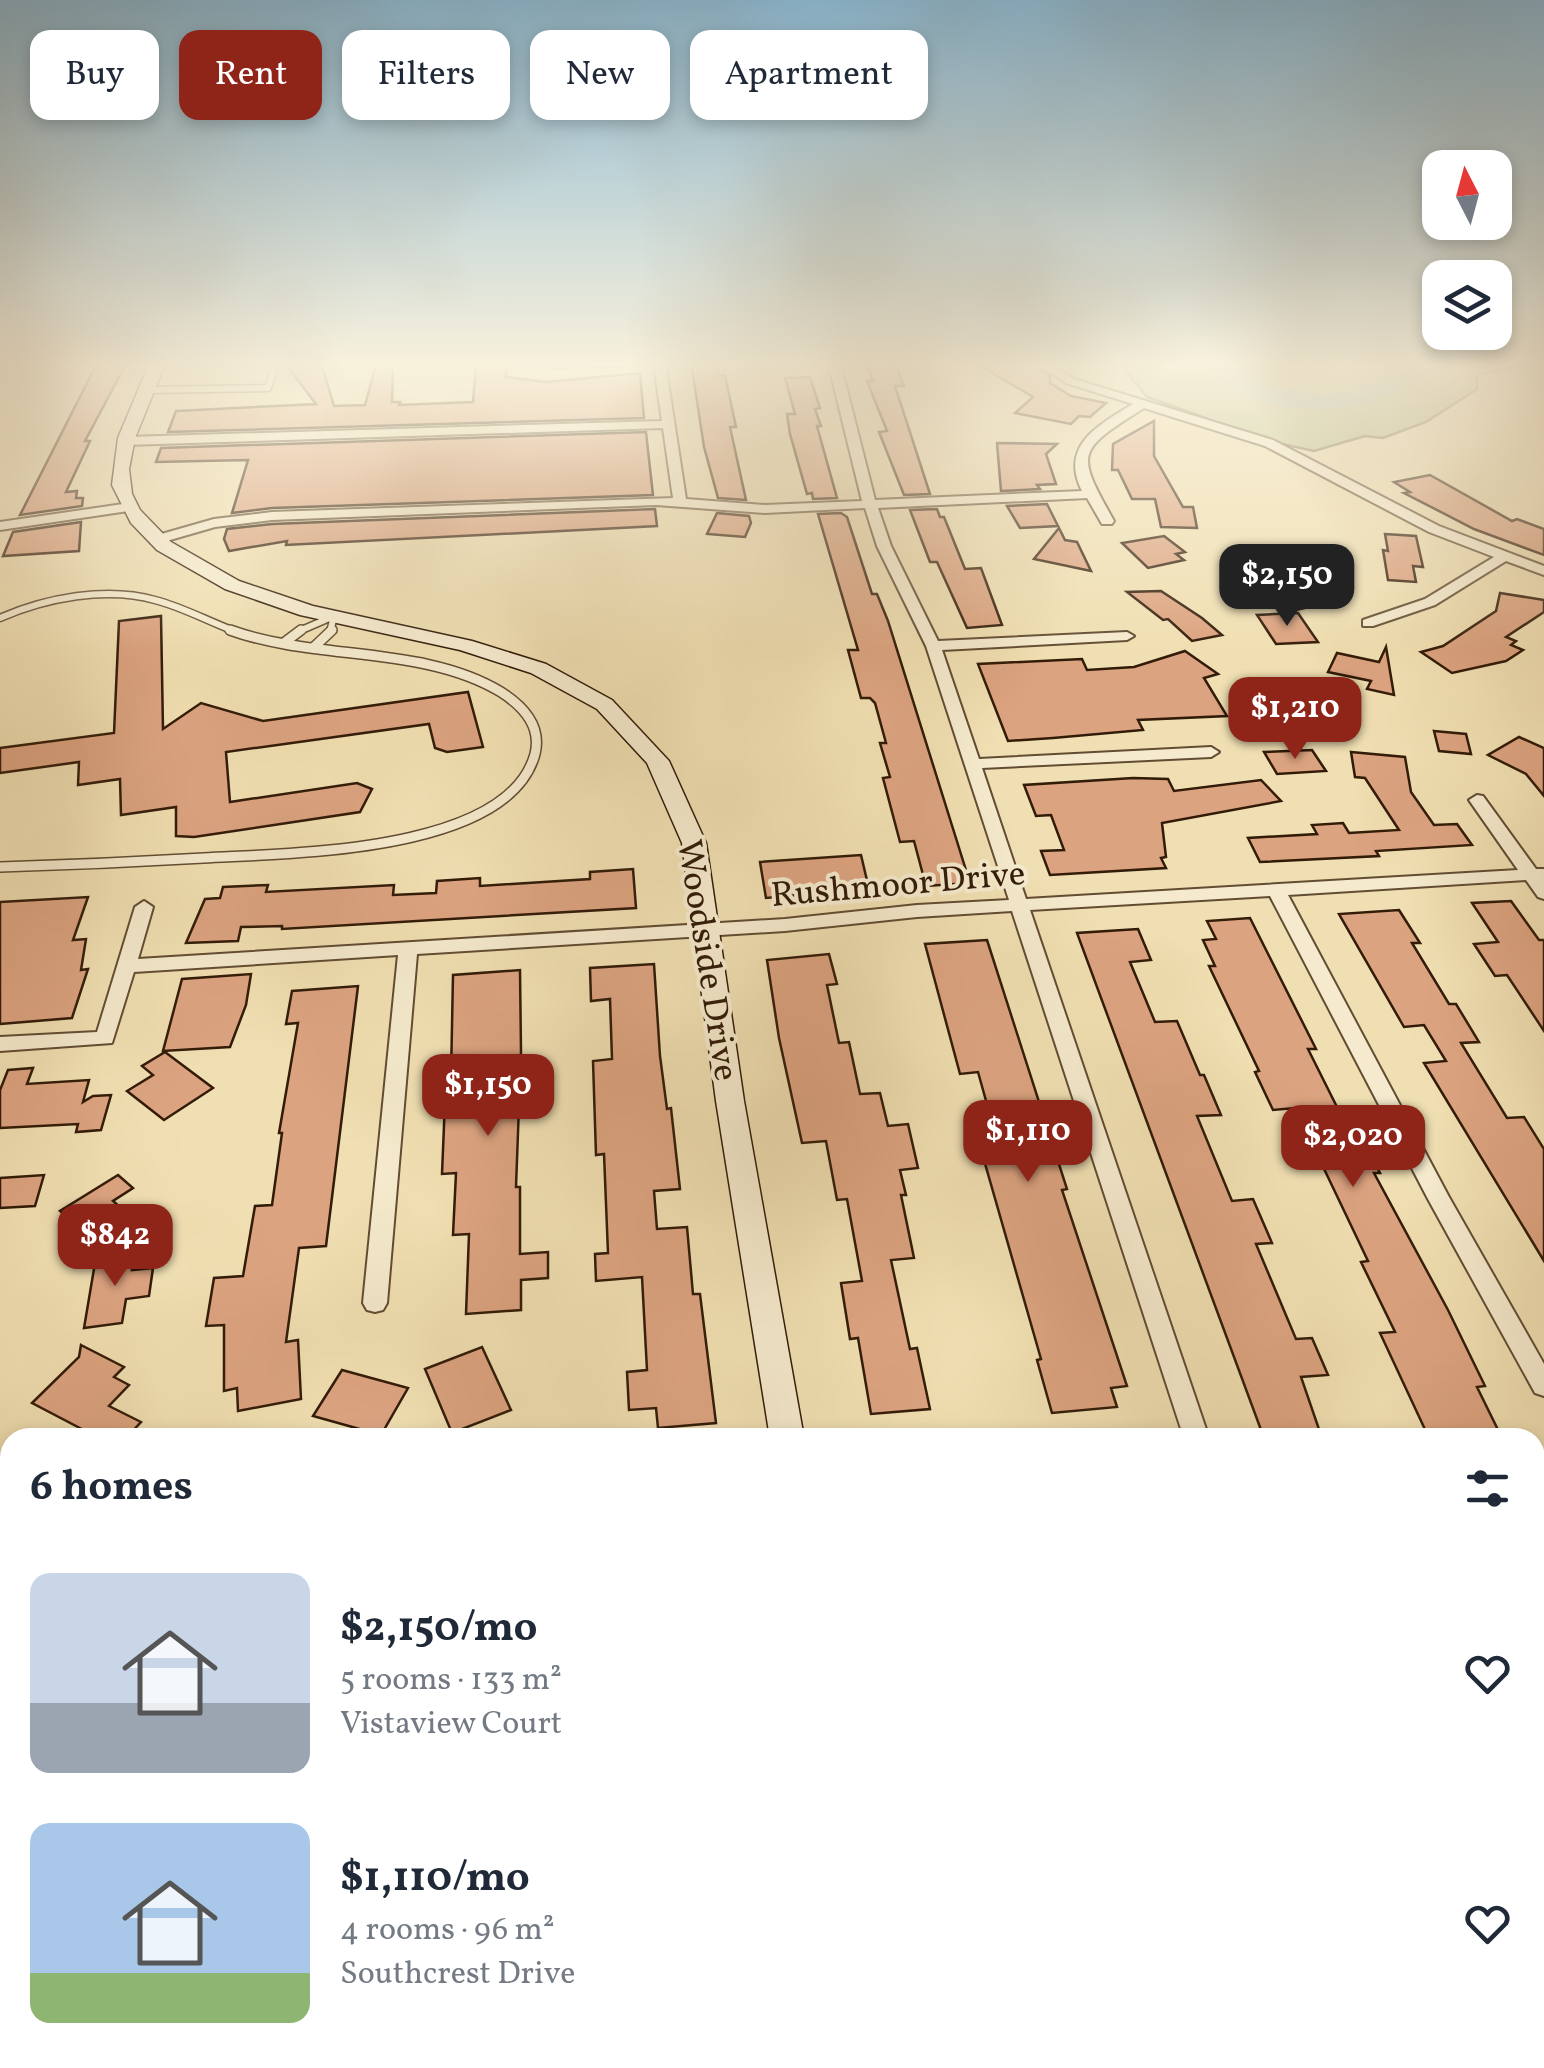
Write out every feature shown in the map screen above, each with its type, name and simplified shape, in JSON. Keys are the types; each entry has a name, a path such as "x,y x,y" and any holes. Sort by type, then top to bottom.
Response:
{"street":[{"name":"Woodside Drive","path":"121,459 121,488 130,507 156,540 184,562 222,582 334,616 458,641 517,660 585,694 627,723 668,773 685,810 694,843 704,930 785,1428"},
{"path":"673,459 680,502"},
{"path":"858,459 884,546 933,646 1194,1428"},
{"path":"1082,459 1080,471 1108,521"},
{"path":"1299,459 1434,529 1544,571"},
{"path":"156,540 214,523 272,516 680,502 735,509 1092,494"},
{"path":"0,526 130,507"},
{"path":"1368,623 1430,602 1502,558"},
{"path":"933,646 1128,636"},
{"path":"973,764 1211,752"},
{"path":"1477,800 1537,874 1544,893"},
{"name":"Rushmoor Drive","path":"128,966 704,930 1276,888 1537,874"},
{"path":"1276,888 1439,1199 1544,1386"},
{"path":"0,1044 105,1038 144,908"},
{"path":"375,1303 408,950"}],"lane":[{"path":"0,618 22,608 52,602 124,596 156,600 222,628 437,668 490,686 528,713 538,735 534,758 519,781 458,824 425,835 326,851 0,867"},
{"path":"284,642 300,630 334,616"},
{"path":"314,648 332,629 334,616"}],"building":[{"path":"49,459 82,459 66,492 77,491 76,498 83,498 82,506 20,515"},
{"path":"157,459 649,459 653,495 272,508 232,513 248,460 156,462"},
{"path":"707,459 737,459 746,500 718,498"},
{"path":"797,459 826,459 837,498 813,499 812,493 807,494"},
{"path":"890,459 918,459 930,494 904,495"},
{"path":"998,459 1048,459 1056,484 1001,491"},
{"path":"1112,459 1155,459 1183,507 1193,507 1197,528 1161,527 1155,499 1132,499 1118,470 1112,470"},
{"path":"1430,475 1512,521 1517,519 1544,529 1544,555 1474,529 1404,493 1410,492 1394,482"},
{"path":"1047,504 1058,526 1020,528 1007,506"},
{"path":"655,509 657,526 286,545 287,541 229,551 224,539 227,529 272,524"},
{"path":"937,509 965,569 981,568 1002,625 967,628 937,562 930,562 910,510"},
{"path":"717,513 749,516 751,523 745,537 707,534"},
{"path":"841,513 847,517 872,594 877,594 888,621 970,883 926,886 914,841 900,842 883,778 890,777 880,743 886,743 875,703 870,698 861,698 848,650 858,650 818,514"},
{"path":"81,522 79,551 3,556 13,532"},
{"path":"1059,528 1065,540 1077,542 1091,571 1034,559"},
{"path":"1385,534 1416,536 1423,567 1413,566 1416,582 1388,580 1383,550 1388,551"},
{"path":"1164,536 1185,552 1176,554 1184,560 1148,568 1122,543"},
{"path":"1278,578 1291,587 1320,581 1345,599 1292,611 1255,584"},
{"path":"1161,591 1222,635 1192,641 1168,619 1163,620 1127,592"},
{"path":"1500,593 1544,600 1544,612 1506,637 1516,641 1511,645 1523,650 1506,661 1452,673 1421,652 1443,646 1496,611"},
{"path":"1298,613 1318,642 1276,644 1257,615"},
{"path":"161,616 163,729 201,703 263,721 468,692 483,747 447,752 435,748 429,724 226,752 230,802 357,783 372,789 360,812 194,837 176,836 176,807 121,815 120,779 78,785 79,762 0,773 0,748 114,733 119,621"},
{"path":"1386,647 1394,695 1367,689 1371,681 1328,672 1337,653 1379,662"},
{"path":"1185,651 1218,674 1204,678 1227,716 1138,720 1143,730 1008,741 978,664 1082,659 1087,670 1134,667"},
{"path":"1434,731 1466,734 1471,754 1439,751"},
{"path":"1519,737 1544,748 1544,796 1526,774 1488,755"},
{"path":"1312,750 1326,771 1277,774 1264,752"},
{"path":"1351,752 1405,757 1411,792 1434,825 1457,824 1472,845 1376,851 1379,856 1260,862 1248,838 1317,834 1312,825 1343,823 1349,833 1399,830 1365,778 1355,777"},
{"path":"1168,779 1174,791 1261,780 1281,801 1162,823 1166,857 1161,858 1166,868 1050,875 1041,851 1064,850 1051,815 1036,816 1024,785"},
{"path":"861,855 869,889 766,898 760,862"},
{"path":"633,869 636,908 282,929 241,927 238,941 186,943 205,899 220,898 223,887 268,885 266,892 394,885 393,895 436,893 437,881 480,878 480,886 590,879 590,872"},
{"path":"88,897 73,940 86,939 81,970 88,969 72,1018 0,1024 0,902"},
{"path":"1511,901 1539,940 1544,940 1544,1031 1507,975 1495,976 1474,944 1498,942 1472,903"},
{"path":"1399,910 1420,943 1412,943 1449,1004 1456,1004 1479,1042 1461,1043 1507,1118 1524,1117 1544,1149 1544,1261 1424,1063 1446,1061 1424,1025 1404,1027 1339,914"},
{"path":"1250,918 1316,1049 1308,1049 1347,1127 1356,1126 1380,1173 1374,1173 1485,1386 1477,1387 1497,1428 1424,1428 1380,1333 1395,1332 1361,1262 1368,1261 1295,1108 1273,1110 1255,1072 1259,1071 1209,966 1215,966 1203,940 1216,939 1207,921"},
{"path":"1138,929 1151,960 1130,962 1155,1022 1177,1021 1200,1075 1204,1075 1221,1115 1197,1116 1232,1201 1253,1199 1272,1243 1256,1244 1296,1339 1312,1338 1328,1375 1301,1377 1319,1428 1260,1428 1077,933"},
{"path":"987,940 1067,1189 1062,1190 1127,1386 1111,1388 1117,1407 1052,1413 1037,1360 1041,1359 982,1153 1000,1151 978,1072 960,1074 925,944"},
{"path":"829,954 837,984 827,985 839,1043 849,1042 860,1094 880,1093 888,1126 908,1124 918,1168 900,1170 914,1258 891,1260 910,1349 917,1348 930,1409 871,1414 858,1338 850,1339 841,1283 862,1281 847,1199 837,1200 826,1141 802,1143 767,960"},
{"path":"654,964 660,1056 667,1109 671,1108 680,1189 654,1191 657,1229 687,1227 693,1294 700,1294 716,1423 658,1428 656,1408 629,1410 627,1372 647,1370 642,1277 596,1281 595,1254 608,1253 604,1154 596,1155 593,1061 612,1059 610,999 591,1001 590,968"},
{"path":"520,970 516,1187 520,1187 520,1254 548,1252 548,1278 521,1280 521,1310 466,1314 469,1234 453,1235 456,1173 442,1174 446,1077 451,1077 453,975"},
{"path":"251,974 246,1005 230,1047 163,1051 182,979"},
{"path":"358,986 326,1246 299,1248 286,1342 298,1340 301,1399 238,1411 237,1388 224,1391 224,1325 206,1326 214,1278 243,1276 255,1206 272,1205 279,1133 298,1023 286,1024 292,991"},
{"path":"165,1052 213,1088 164,1120 127,1091 153,1075 142,1066"},
{"path":"33,1068 27,1084 89,1080 83,1102 93,1096 111,1095 101,1130 76,1132 78,1124 0,1128 0,1090 8,1070"},
{"path":"44,1175 35,1206 0,1208 0,1178"},
{"path":"118,1175 133,1188 113,1201 138,1223 100,1247 60,1211"},
{"path":"135,1252 132,1270 153,1268 149,1296 126,1299 122,1323 84,1328 96,1257"},
{"path":"81,1345 124,1367 114,1377 129,1385 109,1406 141,1422 135,1428 80,1428 32,1403 79,1357"},
{"path":"482,1347 511,1410 465,1428 450,1428 425,1369"},
{"path":"342,1370 408,1388 385,1428 356,1428 313,1416"}]}
